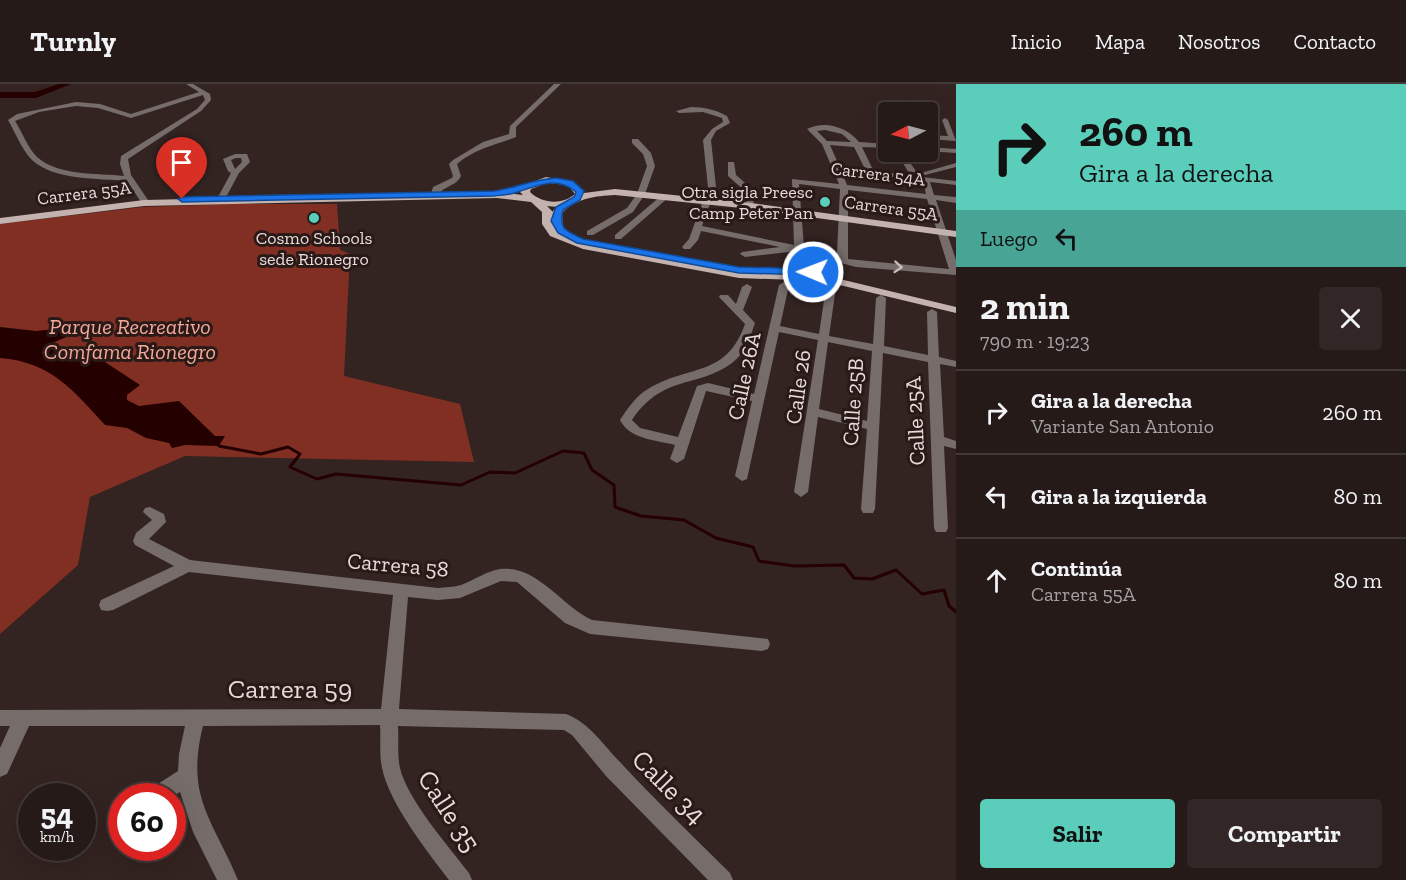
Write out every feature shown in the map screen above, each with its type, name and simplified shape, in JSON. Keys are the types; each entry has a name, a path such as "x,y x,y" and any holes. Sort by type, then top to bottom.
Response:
{"main road":[{"name":"Carrera 55A","path":"0,220 144,200 502,193 527,187 536,182 551,180 607,192 751,206 956,234"},
{"path":"527,187 526,194 547,211 547,224 554,234 584,246 739,275 823,278 956,310"},
{"path":"577,187 580,194 557,212 556,224 561,231 580,241 739,270 832,274 956,305"},
{"name":"Carrera 55A","path":"0,220 144,203 508,195 551,204 593,193 607,192"}],"street":[{"path":"144,200 123,165 124,158 199,110 208,100 208,95 189,84"},
{"path":"433,195 436,189 454,180 457,176 453,164 458,158 489,142 513,135 512,128 517,122 558,84"},
{"path":"130,179 71,173 46,167 33,157 11,120 19,115 79,104 98,105 124,116 131,116 203,93"},
{"path":"679,111 690,108 703,110 725,117 727,123 714,130 707,140 712,188 693,240 687,247"},
{"path":"938,138 954,139 945,120"},
{"path":"842,257 844,186 825,143 812,129 840,129 855,143 872,176"},
{"path":"590,233 630,210 641,194 651,166 647,153 635,141"},
{"path":"825,143 878,145"},
{"path":"938,149 956,151"},
{"path":"904,162 910,173"},
{"path":"935,162 939,169"},
{"path":"731,164 732,176 748,189 751,206"},
{"path":"925,176 939,169 956,165"},
{"path":"221,198 237,172"},
{"path":"839,172 872,176 910,173 956,183"},
{"path":"697,228 842,257 844,261 856,264 956,272 941,232 925,176"},
{"name":"Carrera 54A","path":"798,212 795,181 956,200"},
{"path":"618,237 665,197"},
{"path":"798,212 799,248"},
{"path":"745,254 799,248"},
{"name":"Calle 26A","path":"742,476 784,285"},
{"path":"737,309 740,308 747,287"},
{"name":"Calle 26","path":"801,492 831,288"},
{"path":"682,443 636,431 629,426 626,420 645,396 654,390 674,380 721,364 739,349 750,323 724,297"},
{"name":"Calle 25B","path":"868,509 881,298"},
{"name":"Calle 25A","path":"932,312 941,528"},
{"path":"774,328 956,364"},
{"path":"702,372 721,390"},
{"path":"677,459 699,391 708,387 759,399"},
{"path":"814,412 873,426"},
{"path":"936,440 956,445"},
{"path":"150,512 159,518 159,522 141,537 140,541 188,566"},
{"path":"107,606 188,566"},
{"name":"Carrera 58","path":"188,566 438,594 460,592 500,575 509,574 528,580 571,618 590,627 762,644"},
{"name":"Calle 35","path":"401,590 389,717 389,757 395,778 426,834 462,880"},
{"path":"197,716 188,756 187,776 196,812 228,880"},
{"name":"Carrera 59","path":"0,718 197,716 555,720 566,722 578,729"},
{"path":"0,768 23,719"},
{"name":"Calle 34","path":"578,729 613,769 723,880"},
{"path":"176,783 187,776"}],"green space":[{"name":"Parque Recreativo Comfama Rionegro","path":"337,204 340,250 350,254 344,376 460,404 474,462 185,456 90,497 78,565 0,634 0,224 142,207"}],"shaded area":[{"path":"0,327 36,331 74,327 69,336 52,343 79,355 105,362 140,385 127,395 127,400 139,406 179,401 215,436 225,436 219,446 185,445 172,448 169,443 146,438 127,428 105,425 60,380 33,365 0,358"}],"waterway":[{"path":"0,95 36,95 67,84"},
{"path":"219,446 261,454 288,447 300,454 290,467 317,479 336,474 461,485 490,472 515,473 563,451 584,453 592,470 614,485 615,507 641,516 684,520 716,538 753,547 759,561 794,566 844,565 854,578 872,579 896,570 922,594 944,590 949,606 956,612"}],"place":[{"name":"Otra sigla Preesc Camp Peter Pan","path":"825,202"},
{"name":"Cosmo Schools sede Rionegro","path":"314,218"}],"route":[{"path":"182,199 494,193 513,191 536,182 556,180 570,183 580,191 577,198 567,202 559,209 556,221 561,231 580,241 739,270 813,272"}]}
